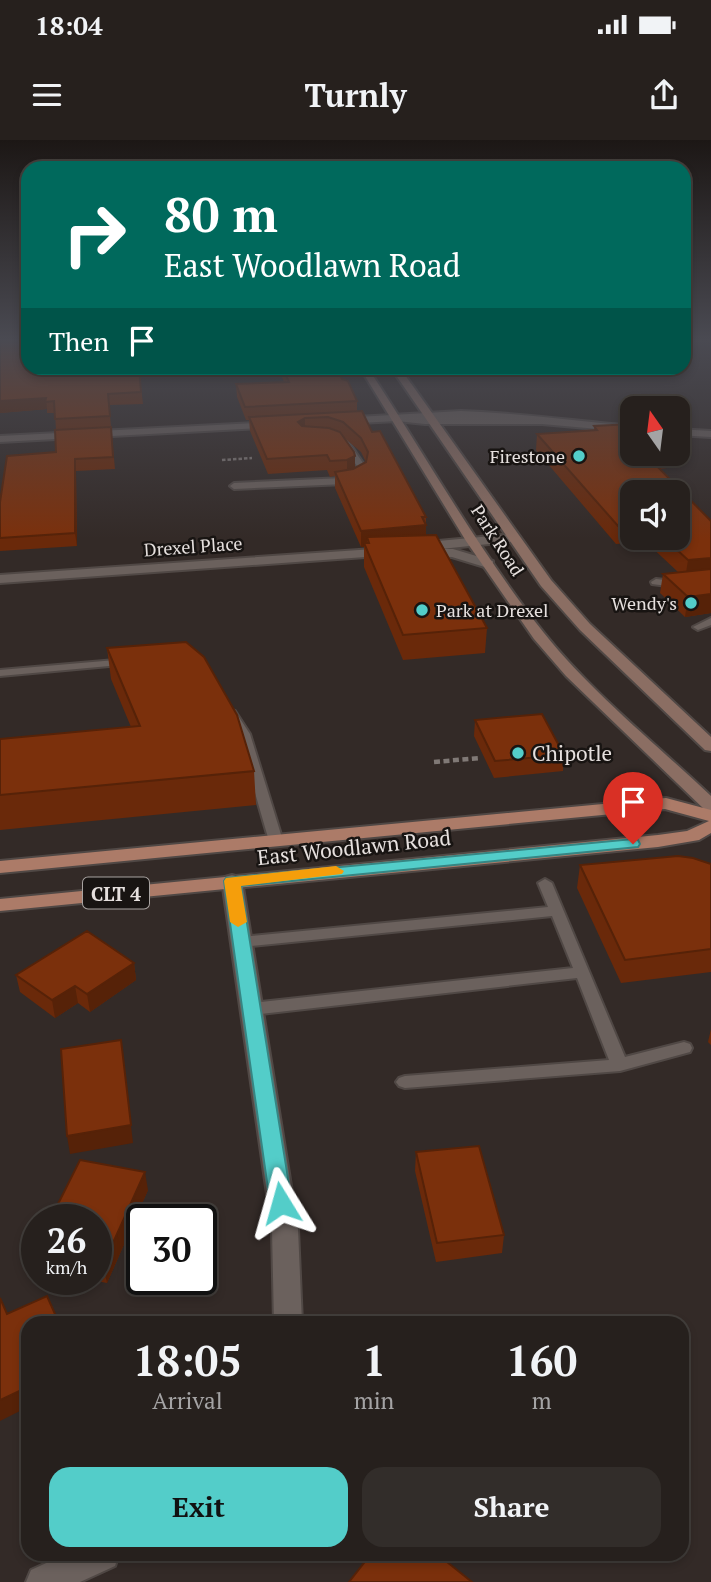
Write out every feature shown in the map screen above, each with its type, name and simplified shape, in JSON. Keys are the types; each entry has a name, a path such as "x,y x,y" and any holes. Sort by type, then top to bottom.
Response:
{"main road":[{"name":"Park Road","path":"389,405 488,564 554,655 711,806"},
{"name":"Park Road","path":"421,405 546,583 585,627 711,746"},
{"name":"East Woodlawn Road","path":"0,867 666,803 711,816"},
{"name":"East Woodlawn Road","path":"0,905 658,841 692,836 711,826"}],"street":[{"path":"333,422 397,418 542,421 620,428"},
{"path":"0,439 287,424"},
{"path":"690,429 711,428"},
{"path":"690,432 711,434"},
{"name":"Drexel Place","path":"0,579 389,552 513,538"},
{"name":"Drexel Place","path":"389,552 445,552 488,564"},
{"path":"232,881 285,1229 288,1316"},
{"path":"43,1582 88,1561"}],"lane":[{"path":"234,486 337,482 360,475 363,469 348,444 332,437"},
{"path":"656,582 683,585 711,582"},
{"path":"698,627 711,621"},
{"path":"0,673 142,661"},
{"path":"225,705 244,734 276,841"},
{"path":"545,883 620,1065"},
{"path":"242,942 555,911"},
{"path":"252,1009 583,972"},
{"path":"405,1082 620,1065 684,1048"}],"path":[{"path":"222,460 252,458"},
{"path":"434,762 480,758"}],"building":[{"path":"54,405 109,405 110,416 55,419"},
{"path":"362,411 372,432 380,431 426,517 422,517 426,525 361,531 335,472 353,469 366,462 368,452 361,438 343,422 328,417 305,418 298,422 302,426 329,428 340,432 355,456 347,460 330,461 327,455 267,459 249,417"},
{"path":"620,425 620,466 657,466 671,480 620,480 620,526 537,434 597,430 594,426"},
{"path":"111,427 113,457 75,459 75,533 0,538 0,502 7,456 56,452 55,430"},
{"path":"690,500 711,521 711,558 688,560 677,550 690,550"},
{"name":"Park at Drexel","path":"436,535 487,628 403,635 364,543 369,543 367,537"},
{"path":"711,569 711,594 688,597 663,574"},
{"path":"186,642 204,657 237,715 254,771 0,795 0,739 140,726 107,648"},
{"path":"542,714 564,755 495,761 475,720"},
{"path":"678,856 711,864 711,949 625,960 580,865"},
{"path":"87,931 134,963 87,994 75,986 52,1000 16,975"},
{"path":"121,1040 131,1125 67,1136 61,1049"},
{"path":"479,1146 504,1235 437,1243 416,1152"},
{"path":"80,1160 145,1172 131,1204 126,1204 126,1214 112,1245 112,1204 58,1204"},
{"path":"47,1296 56,1316 21,1316 21,1390 0,1400 0,1298 7,1314"},
{"path":"366,1561 446,1561 472,1582 349,1582"}],"slow traffic":[{"path":"238,922 232,881 336,871"}],"place":[{"name":"Firestone","path":"579,456"},
{"name":"Wendy's","path":"691,603"},
{"name":"Park at Drexel","path":"422,610"},
{"name":"Chipotle","path":"518,753"}],"route":[{"path":"281,1203 232,881 633,844"}]}
